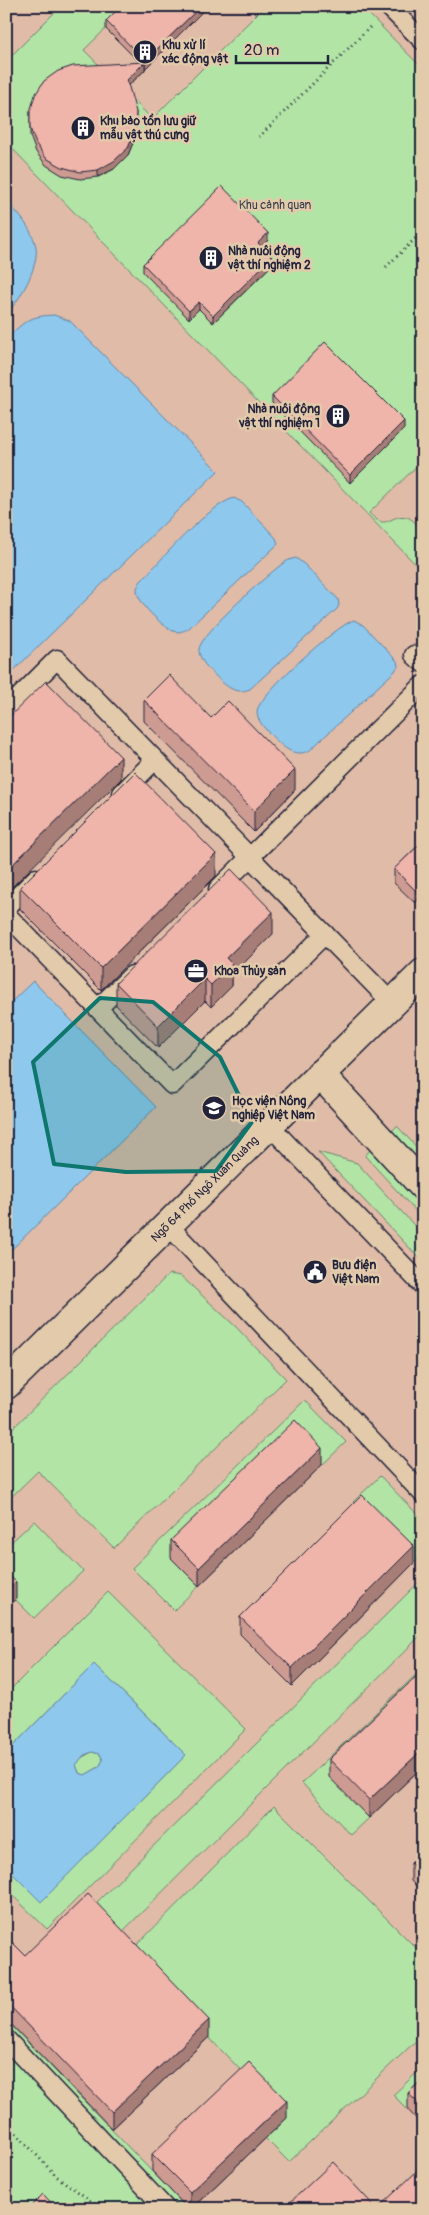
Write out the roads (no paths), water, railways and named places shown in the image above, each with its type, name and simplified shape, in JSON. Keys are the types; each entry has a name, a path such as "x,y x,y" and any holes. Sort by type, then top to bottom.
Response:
{"street":[{"name":"Ngõ 64 Phố Ngô Xuân Quảng","path":"6,1384 423,973"},
{"path":"320,1074 423,1186"}],"lane":[{"path":"389,7 423,42"},
{"path":"6,710 57,659 392,1003"},
{"path":"209,898 423,685"},
{"path":"108,807 155,760"},
{"path":"6,908 47,868"},
{"path":"6,914 172,1085 324,934"},
{"path":"98,1008 146,960"},
{"path":"268,1126 423,1286"},
{"path":"168,1225 423,1494"},
{"path":"6,2039 148,2202 166,2209"}],"water":[{"path":"6,201 28,228 34,240 36,255 35,264 27,283 17,301 6,314"},
{"path":"54,315 70,321 218,471 6,678 6,339 27,321 38,317"},
{"path":"234,498 242,502 276,538 278,544 188,629 179,632 173,631 145,607 138,594 139,584 198,522 223,503"},
{"path":"296,558 338,599 339,605 337,609 250,689 238,691 230,688 213,674 203,662 199,649 203,641 223,617 252,590 285,562"},
{"path":"354,620 363,625 397,661 398,666 395,671 309,751 296,753 289,750 278,742 261,724 257,711 261,702 300,661 332,634"},
{"path":"33,981 156,1107 6,1255 6,1007"},
{"path":"94,1664 186,1755 41,1902 6,1867 6,1753","holes":["92,1752 100,1754 103,1760 99,1767 85,1775 79,1773 76,1765 84,1755"]}],"place":[{"name":"Khu xử lí xác động vật","path":"145,52"},
{"name":"Khu bảo tồn lưu giữ mẫu vật thú cưng","path":"83,128"},
{"name":"Nhà nuôi động vật thí nghiệm 2","path":"211,258"},
{"name":"Nhà nuôi động vật thí nghiệm 1","path":"338,416"},
{"name":"Khoa Thủy sản","path":"196,971"},
{"name":"Học viện Nông nghiệp Việt Nam","path":"214,1108"},
{"name":"Bưu điện Việt Nam","path":"315,1272"}],"park label":[{"name":"Khu cảnh quan","path":"275,205"}]}
